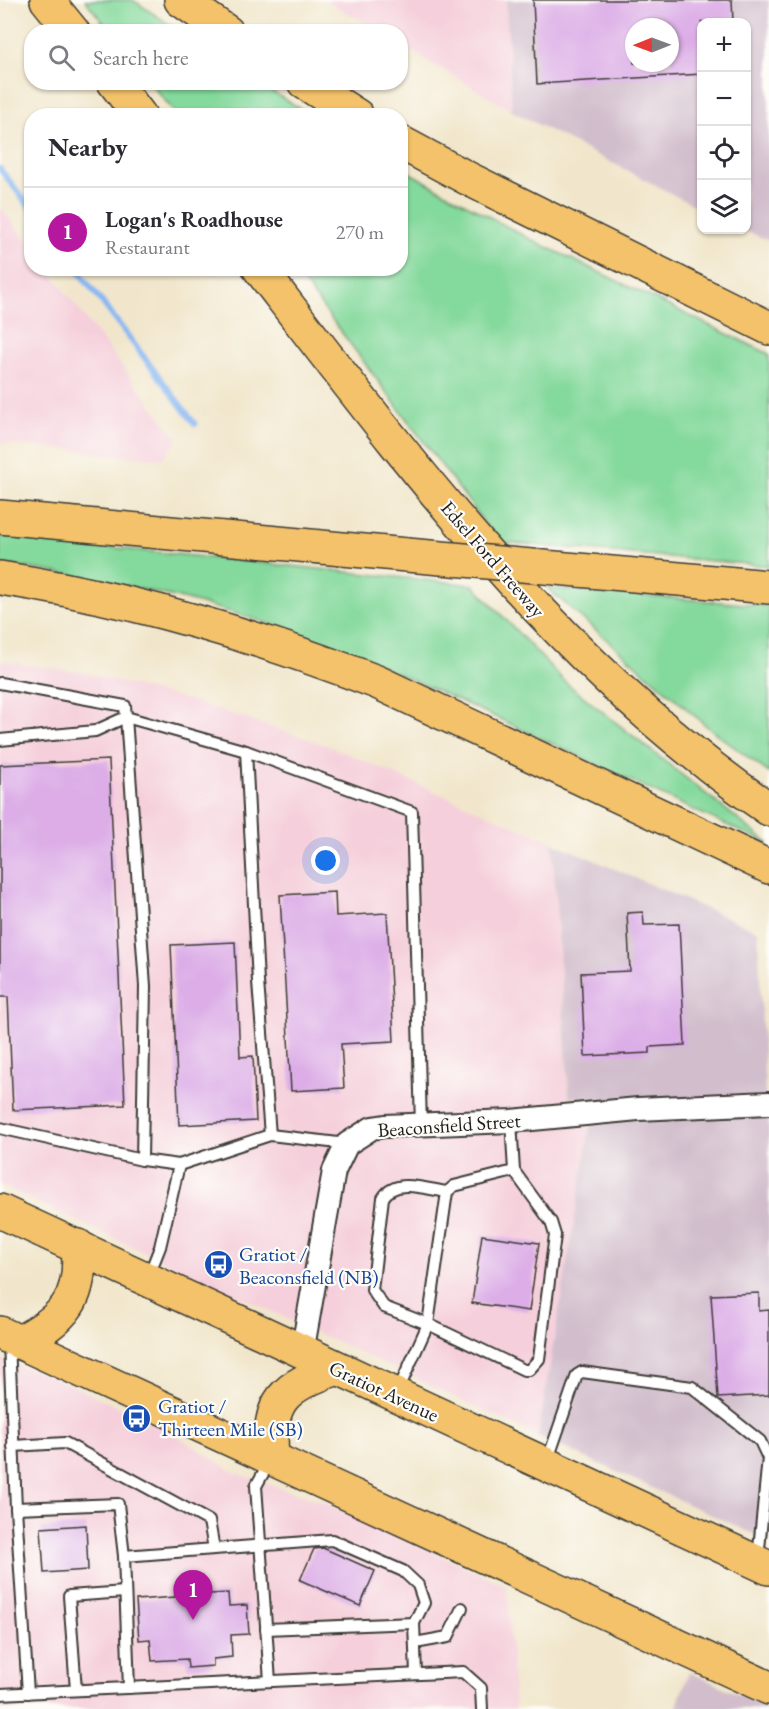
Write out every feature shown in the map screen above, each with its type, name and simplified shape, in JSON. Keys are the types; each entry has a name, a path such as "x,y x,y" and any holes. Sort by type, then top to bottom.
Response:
{"main road":[{"path":"47,0 66,24"},
{"path":"181,0 216,24"},
{"path":"120,90 134,108"},
{"path":"316,90 345,108"},
{"path":"408,146 769,328"},
{"name":"Edsel Ford Freeway","path":"265,276 419,475 558,633 652,719 727,780 769,809"},
{"path":"0,517 769,587"},
{"path":"0,578 96,595 183,615 329,664 426,705 769,867"},
{"name":"Gratiot Avenue","path":"0,1211 335,1369 763,1566"},
{"path":"10,1338 59,1317 72,1301 81,1269 78,1246"},
{"path":"10,1338 769,1688"},
{"path":"272,1457 271,1422 275,1408 283,1396 310,1377 335,1369"},
{"path":"738,1673 769,1660"}],"street":[{"name":"Beaconsfield Street","path":"347,1144 372,1128 511,1121 638,1109 769,1103"},
{"path":"302,1353 330,1188 334,1171 347,1144"}],"lane":[{"path":"0,683 125,706 145,986 142,1160"},
{"path":"0,740 95,731 126,717 246,752 412,812 421,1125"},
{"path":"246,752 258,982 270,1135"},
{"path":"447,1192 396,1185 388,1190 383,1197 372,1290 384,1307 428,1324 524,1370 529,1370 537,1363 555,1235 551,1222 514,1171 511,1121"},
{"path":"0,1128 142,1160 179,1165 270,1135 347,1144"},
{"path":"147,1279 160,1247 179,1165"},
{"path":"395,1396 428,1324 447,1192 454,1186 514,1171"},
{"path":"10,1338 16,1508 28,1693"},
{"path":"545,1465 578,1375 582,1372 692,1387 760,1441 768,1458 763,1566"},
{"path":"13,1446 65,1443 209,1521 214,1549"},
{"path":"270,1681 256,1486 272,1457"},
{"path":"16,1508 118,1504 124,1556 129,1688"},
{"path":"124,1556 332,1540 403,1572 418,1585 424,1603 414,1623 416,1674"},
{"path":"76,1690 69,1596 125,1592"},
{"path":"415,1643 448,1637 462,1608"},
{"path":"266,1629 414,1623"},
{"path":"0,1694 463,1672 481,1688 483,1709"}],"shaded area":[{"path":"325,0 506,0 512,111 408,49 408,24 366,24"},
{"path":"506,0 769,0 769,241 751,233 751,18 697,18 697,207 512,111"},
{"path":"0,206 24,238 24,276 53,276 178,440 162,459 0,443"},
{"path":"0,661 86,673 192,701 329,746 552,842 570,1126 590,1126 538,1436 0,1185"},
{"path":"552,842 758,931 766,1115 769,1116 769,1541 538,1436 590,1126 589,1098 569,1098"},
{"path":"0,1359 54,1377 156,1425 235,1473 323,1502 507,1586 515,1709 0,1709"},
{"path":"689,1672 769,1708 769,1709 676,1709"}],"green space":[{"path":"85,0 133,0 169,24 104,24"},
{"path":"156,90 269,90 300,108 171,108"},
{"path":"408,172 526,237 769,354 769,566 499,542 299,276 408,276"},
{"path":"0,536 473,585 565,682 769,844 466,704 320,642 231,612 185,600 93,579 0,564"},
{"path":"547,588 769,606 769,773 710,729"}],"building":[{"path":"533,0 732,0 733,18 697,18 697,74 537,84"},
{"path":"109,760 125,1105 13,1110 8,997 0,997 0,765"},
{"path":"335,892 336,916 387,913 394,1041 341,1044 344,1088 291,1091 280,895"},
{"path":"643,912 644,925 679,924 685,1045 650,1047 650,1053 585,1056 581,973 630,971 627,913"},
{"path":"235,942 240,1057 253,1056 256,1121 179,1125 171,945"},
{"path":"482,1235 539,1243 529,1311 472,1303"},
{"path":"759,1293 759,1311 769,1310 769,1395 718,1398 711,1295"},
{"path":"86,1525 88,1570 44,1573 41,1528"},
{"path":"323,1548 375,1571 360,1606 300,1580 314,1549"},
{"path":"191,1585 191,1595 228,1593 229,1606 247,1605 249,1634 231,1635 232,1657 213,1659 213,1666 188,1668 187,1659 152,1661 150,1639 139,1640 136,1600 175,1597 175,1586"}],"waterway":[{"path":"0,169 24,200"},
{"path":"82,276 195,424"}],"place":[{"name":"Gratiot / Beaconsfield (NB)","path":"218,1265"},
{"name":"Gratiot / Thirteen Mile (SB)","path":"137,1418"},
{"name":"Logan's Roadhouse","path":"193,1620"}]}
